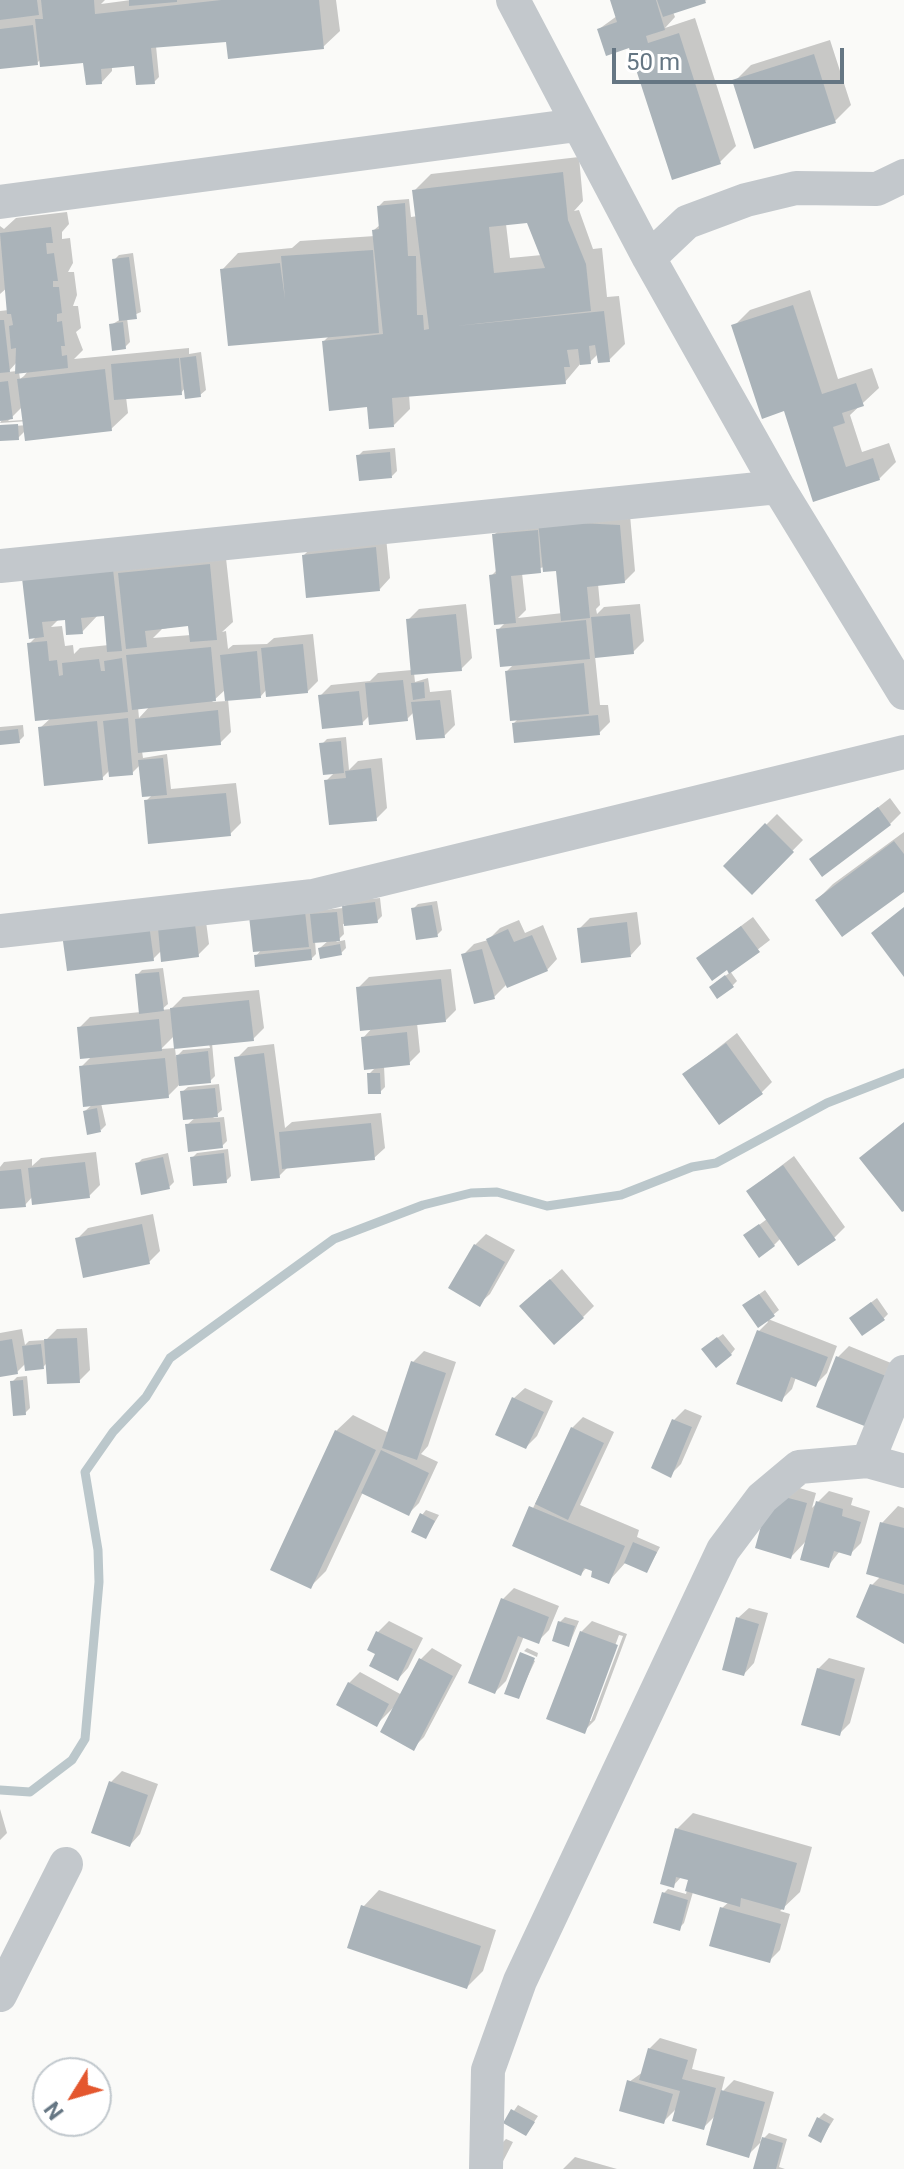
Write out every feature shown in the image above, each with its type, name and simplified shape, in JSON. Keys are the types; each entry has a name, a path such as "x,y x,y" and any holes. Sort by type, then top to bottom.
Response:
{"street":[{"path":"513,0 649,258 778,487 904,693"},
{"path":"0,202 577,125"},
{"path":"649,258 687,222 746,200 796,188 877,189 904,176"},
{"path":"0,566 778,487"},
{"path":"0,931 313,896 904,752"},
{"path":"868,1461 904,1372"},
{"path":"486,2169 488,2070 520,1981 723,1550 762,1498 799,1467 868,1461 904,1471"},
{"path":"0,1995 66,1864"}],"building":[{"path":"0,0 37,0 39,15 0,20"},
{"path":"41,0 94,0 95,14 221,0 319,0 324,49 228,59 226,42 151,48 155,84 136,85 134,66 101,69 102,84 86,85 83,63 40,67 35,19 43,19"},
{"path":"129,0 177,0 177,2 129,6"},
{"path":"610,0 656,0 665,30 646,36 648,43 679,33 721,164 672,180 629,48 606,56 597,29 617,22"},
{"path":"657,0 705,0 706,3 663,17"},
{"path":"33,25 38,65 0,69 0,29"},
{"path":"814,54 836,123 754,149 732,80"},
{"path":"563,172 568,220 586,264 591,311 456,326 604,311 610,362 598,363 595,345 589,346 591,364 580,365 578,349 567,350 570,367 564,367 566,384 392,398 394,427 369,429 367,407 329,411 322,341 383,334 372,230 379,229 377,206 405,203 408,256 416,256 417,315 423,315 424,330 429,329 412,190","holes":["527,223 545,268 494,273 489,227"]},
{"path":"51,227 53,243 46,243 47,254 54,253 58,281 53,281 53,287 59,287 62,313 57,314 57,322 62,321 65,346 61,346 62,356 67,355 68,368 15,374 16,348 11,349 9,326 13,325 11,314 7,314 0,233"},
{"path":"373,250 379,333 228,346 220,269 280,263 285,299 281,256"},
{"path":"129,257 137,319 119,321 112,259"},
{"path":"793,305 822,394 856,383 864,406 842,413 845,423 833,427 846,467 873,458 880,480 813,502 784,411 762,419 731,325"},
{"path":"0,320 4,320 10,372 0,373"},
{"path":"123,322 126,349 112,351 109,324"},
{"path":"196,356 201,397 185,399 180,358"},
{"path":"179,358 182,395 114,400 111,364"},
{"path":"105,369 112,431 25,441 17,379"},
{"path":"8,381 13,419 0,421 0,382"},
{"path":"18,424 19,440 0,441 0,425"},
{"path":"390,452 392,478 359,481 356,455"},
{"path":"538,521 620,525 625,583 587,587 590,618 561,621 556,571 543,572"},
{"path":"538,530 541,573 511,576 516,623 494,625 489,575 496,574 492,534"},
{"path":"376,547 380,591 306,598 302,555"},
{"path":"210,564 217,640 190,642 188,626 145,631 147,647 126,649 118,573"},
{"path":"113,569 122,651 107,652 104,616 81,618 83,634 66,635 65,620 42,622 44,637 29,639 22,578"},
{"path":"456,614 462,671 411,675 406,619"},
{"path":"630,614 634,654 595,658 591,617"},
{"path":"586,620 590,659 500,667 496,629"},
{"path":"47,641 49,661 57,660 59,676 63,675 62,663 99,659 101,671 105,671 104,661 122,658 128,712 35,721 27,643"},
{"path":"303,644 308,693 266,697 261,648"},
{"path":"211,647 216,701 132,710 126,655"},
{"path":"257,651 261,698 225,701 220,655"},
{"path":"584,663 589,714 510,721 505,671"},
{"path":"403,680 408,721 369,725 365,683"},
{"path":"424,682 425,698 413,700 411,683"},
{"path":"359,691 363,725 322,729 318,695"},
{"path":"440,700 445,738 416,740 411,702"},
{"path":"218,710 221,745 138,753 135,719"},
{"path":"598,715 600,735 514,743 512,723"},
{"path":"128,718 133,775 109,777 103,721"},
{"path":"97,721 103,780 44,786 38,727"},
{"path":"18,729 20,743 0,745 0,731"},
{"path":"341,741 344,773 323,775 319,743"},
{"path":"163,758 167,795 142,797 138,760"},
{"path":"371,768 377,821 329,825 324,780 346,778 345,771"},
{"path":"226,793 231,836 148,844 144,800"},
{"path":"878,807 891,825 822,877 809,859"},
{"path":"765,823 794,852 752,895 723,866"},
{"path":"894,841 904,854 904,892 842,937 815,900"},
{"path":"375,902 378,923 344,926 342,906"},
{"path":"432,905 438,937 416,940 411,908"},
{"path":"904,907 904,977 871,933"},
{"path":"305,911 309,947 253,952 249,916"},
{"path":"337,912 340,941 313,943 310,914"},
{"path":"627,922 631,957 581,963 577,928"},
{"path":"149,924 154,961 67,971 62,934"},
{"path":"195,924 199,957 161,962 158,928"},
{"path":"741,926 760,952 729,974 727,970 712,981 696,958"},
{"path":"508,929 514,942 532,935 548,971 507,988 486,939"},
{"path":"340,944 342,955 320,959 318,948"},
{"path":"311,949 312,960 255,967 254,955"},
{"path":"482,949 495,999 474,1004 461,954"},
{"path":"159,972 164,1011 139,1014 135,974"},
{"path":"725,975 734,987 717,999 709,987"},
{"path":"441,979 446,1022 360,1031 356,987"},
{"path":"249,1000 254,1041 174,1049 170,1008"},
{"path":"159,1019 162,1051 80,1059 77,1027"},
{"path":"407,1032 410,1065 364,1070 361,1037"},
{"path":"726,1043 763,1094 719,1125 682,1074"},
{"path":"208,1051 211,1083 179,1086 176,1055"},
{"path":"264,1053 280,1178 251,1181 234,1057"},
{"path":"165,1058 169,1098 83,1107 79,1066"},
{"path":"367,1073 380,1073 381,1094 368,1094"},
{"path":"215,1088 218,1117 183,1120 180,1091"},
{"path":"97,1108 101,1132 87,1135 83,1111"},
{"path":"220,1122 223,1148 188,1152 185,1124"},
{"path":"904,1122 904,1211 902,1212 859,1158"},
{"path":"371,1123 375,1160 282,1169 279,1132"},
{"path":"224,1153 227,1183 193,1186 190,1157"},
{"path":"163,1157 170,1189 141,1195 135,1163"},
{"path":"85,1162 90,1198 32,1205 28,1168"},
{"path":"783,1165 836,1240 798,1266 746,1191"},
{"path":"21,1169 26,1207 0,1209 0,1171"},
{"path":"142,1224 150,1264 83,1278 75,1238"},
{"path":"759,1224 775,1246 759,1258 743,1235"},
{"path":"474,1244 505,1262 480,1307 448,1288"},
{"path":"550,1279 584,1318 554,1345 519,1306"},
{"path":"759,1294 775,1316 758,1328 742,1305"},
{"path":"871,1302 885,1320 862,1336 849,1318"},
{"path":"757,1330 828,1357 816,1387 791,1377 782,1402 736,1384"},
{"path":"717,1337 732,1355 716,1368 701,1349"},
{"path":"77,1338 80,1383 47,1384 44,1339"},
{"path":"12,1339 18,1374 0,1377 0,1341"},
{"path":"41,1344 44,1369 25,1371 22,1346"},
{"path":"836,1356 886,1376 867,1427 816,1407"},
{"path":"411,1361 446,1373 417,1460 382,1448"},
{"path":"23,1380 26,1415 13,1416 10,1381"},
{"path":"512,1397 544,1412 526,1449 495,1435"},
{"path":"672,1419 692,1427 671,1478 651,1468"},
{"path":"571,1427 604,1443 568,1520 535,1504"},
{"path":"335,1430 376,1450 311,1589 270,1570"},
{"path":"381,1450 429,1473 409,1516 361,1493"},
{"path":"770,1493 807,1503 791,1559 755,1548"},
{"path":"816,1501 843,1509 842,1516 861,1522 851,1556 834,1551 829,1568 800,1560"},
{"path":"529,1506 625,1546 609,1584 591,1577 592,1571 584,1568 581,1576 512,1546"},
{"path":"420,1513 435,1521 426,1539 411,1532"},
{"path":"880,1522 904,1528 904,1585 866,1574"},
{"path":"633,1542 657,1552 647,1573 624,1563"},
{"path":"870,1584 904,1594 904,1644 856,1617"},
{"path":"501,1598 549,1617 539,1644 518,1636 495,1694 468,1683"},
{"path":"736,1617 759,1624 744,1676 722,1670"},
{"path":"558,1621 575,1626 569,1647 552,1641"},
{"path":"376,1631 413,1649 398,1681 369,1666 375,1654 367,1650"},
{"path":"580,1631 618,1645 585,1734 546,1719"},
{"path":"520,1652 535,1658 519,1699 504,1694"},
{"path":"419,1658 453,1676 414,1751 380,1732"},
{"path":"817,1668 855,1679 840,1736 801,1725"},
{"path":"348,1682 389,1704 377,1727 336,1705"},
{"path":"109,1781 148,1795 130,1847 91,1833"},
{"path":"675,1828 797,1863 784,1910 741,1898 740,1907 685,1891 688,1880 676,1877 674,1888 660,1884"},
{"path":"662,1892 688,1900 680,1931 653,1923"},
{"path":"361,1905 481,1946 467,1989 347,1948"},
{"path":"720,1907 781,1924 770,1963 709,1946"},
{"path":"648,2048 688,2060 682,2079 716,2088 704,2130 672,2121 680,2091 639,2080"},
{"path":"627,2080 673,2094 664,2124 619,2111"},
{"path":"721,2090 765,2102 749,2158 706,2145"},
{"path":"511,2109 535,2122 526,2136 503,2123"},
{"path":"817,2117 830,2124 821,2143 808,2136"},
{"path":"762,2137 783,2143 776,2169 753,2169"}],"waterway":[{"path":"0,1790 30,1792 72,1760 85,1739 99,1582 98,1550 85,1472 113,1432 146,1397 170,1358 334,1239 423,1205 471,1193 497,1192 547,1206 621,1195 692,1167 716,1163 827,1103 904,1073"}]}
